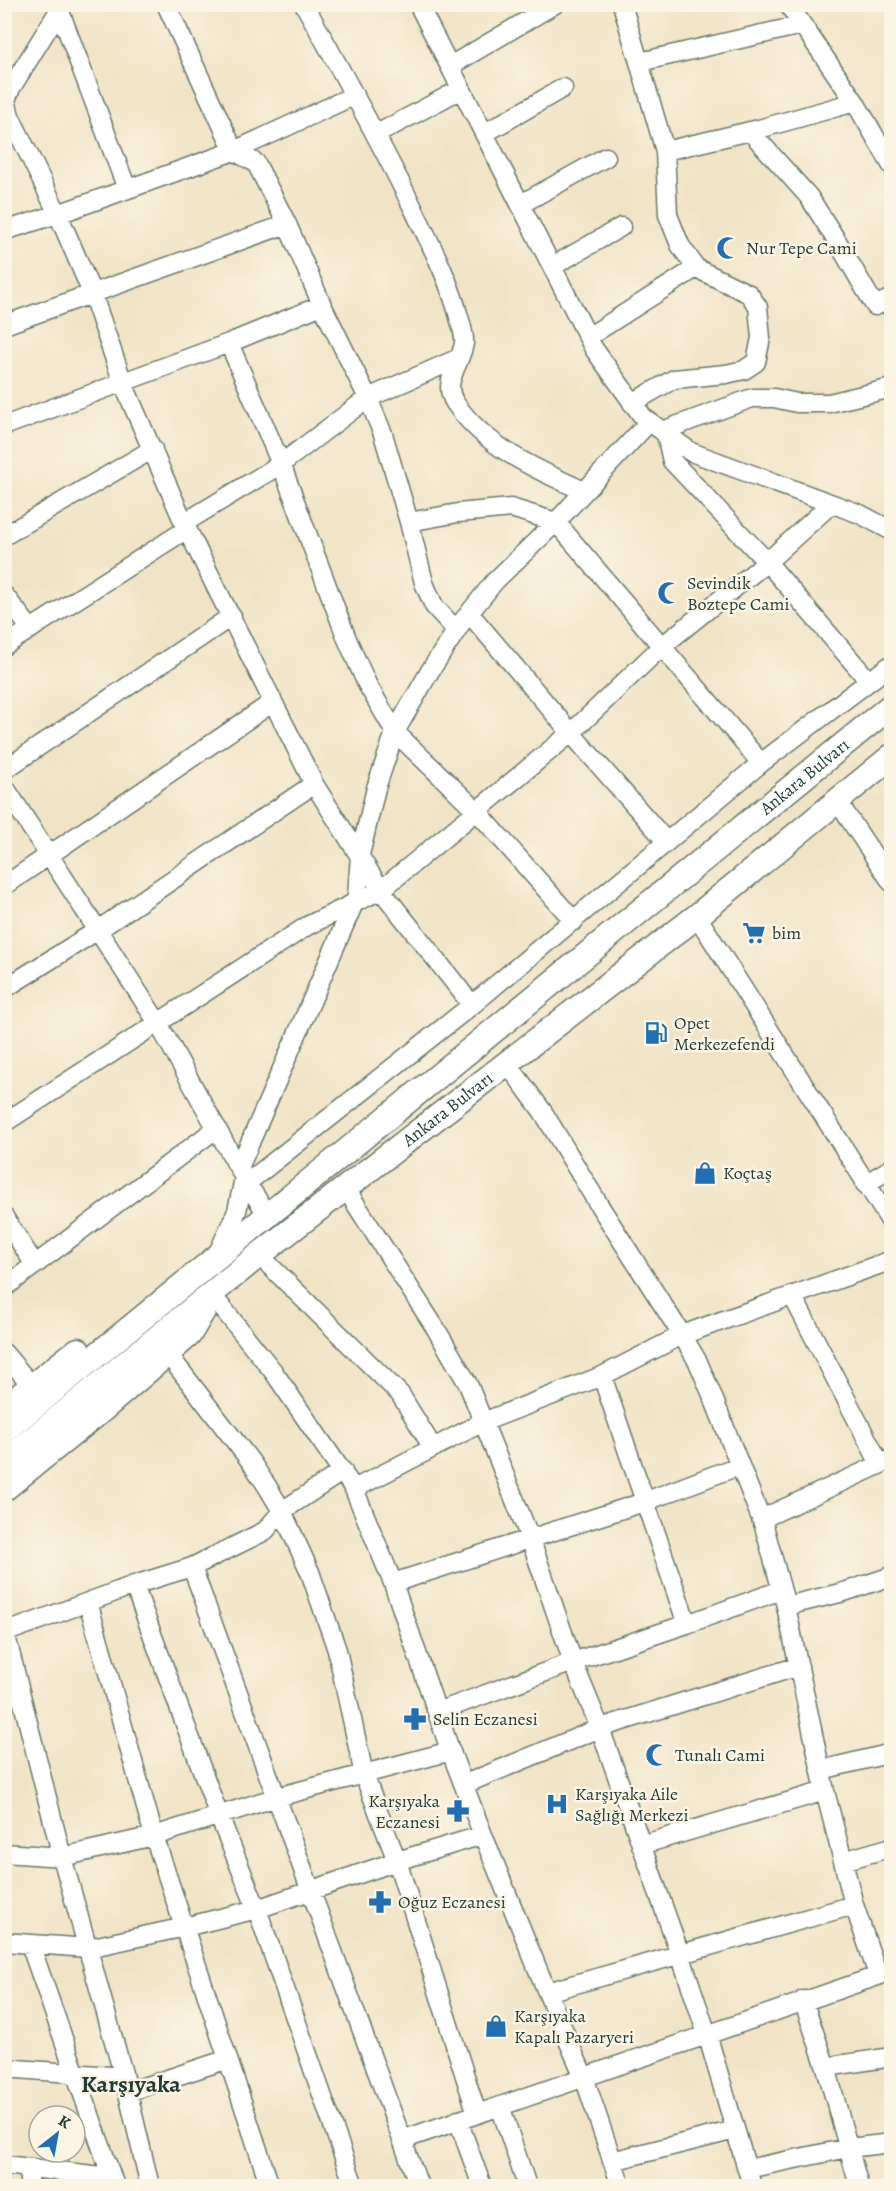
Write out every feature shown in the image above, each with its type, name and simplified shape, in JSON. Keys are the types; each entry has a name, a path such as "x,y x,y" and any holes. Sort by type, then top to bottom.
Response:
{"main road":[{"name":"Ankara Bulvarı","path":"4,1431 891,705"},
{"name":"Ankara Bulvarı","path":"4,1462 259,1255 697,916 891,756"},
{"path":"4,1408 154,1293 215,1259"},
{"path":"4,1489 101,1411 189,1335 212,1295"}],"street":[{"path":"166,4 234,151 256,164 287,224 322,305 368,398 383,434 424,583 434,606 456,630"},
{"path":"304,4 377,134 434,250 459,316 464,342 449,386 454,401 472,424 510,454 536,470 584,491"},
{"path":"418,4 594,349 643,417 691,452 860,514 891,531"},
{"path":"450,66 555,4"},
{"path":"622,4 665,151 668,215 680,245 696,268 749,294 758,307 761,338 756,362 744,370 674,379 632,402"},
{"path":"788,4 855,102 891,166"},
{"path":"61,7 127,189"},
{"path":"61,7 10,88 6,100 10,116 58,214 92,293 123,383 186,526 314,784 381,890 472,1005"},
{"path":"640,62 802,25"},
{"path":"377,134 461,88"},
{"path":"485,133 563,88"},
{"path":"4,231 234,151 355,95"},
{"path":"665,151 750,131 855,102"},
{"path":"750,131 809,197 875,306 891,298"},
{"path":"521,204 606,157"},
{"path":"4,325 287,224"},
{"path":"553,266 621,227"},
{"path":"588,337 696,268"},
{"path":"4,426 229,343 322,305"},
{"path":"229,343 281,464 347,639 367,684 395,732 477,811 574,921"},
{"path":"4,646 281,464 368,398 459,358"},
{"path":"659,429 752,398 774,398 797,404 829,403 891,388"},
{"path":"659,429 672,461 767,562 870,681"},
{"name":"Ankara Bulvarı","path":"215,1259 237,1211 243,1176 357,896 360,855 376,788 395,732 456,630 495,581 556,522 584,491 659,429"},
{"path":"4,536 153,449"},
{"path":"4,1123 307,926 381,890 571,733 661,647 767,562 831,504"},
{"path":"409,522 458,513 511,508 556,522 761,763"},
{"path":"4,595 30,630"},
{"path":"469,613 666,841"},
{"path":"4,770 231,616"},
{"path":"243,1176 472,1005 761,763 891,664"},
{"path":"4,886 273,702"},
{"path":"4,989 98,930 314,784"},
{"path":"4,786 158,1023 243,1176 268,1216"},
{"path":"838,802 891,881"},
{"path":"697,916 891,1224"},
{"path":"402,2140 885,1973 854,1905 825,1791 784,1598 761,1519 698,1362 543,1112 507,1063"},
{"path":"4,1288 217,1128"},
{"path":"866,1184 891,1168"},
{"path":"346,1189 468,1383 530,1538 680,1954 752,2187"},
{"path":"4,1217 35,1265"},
{"path":"259,1255 400,1394 433,1448"},
{"path":"354,1489 483,1422 602,1376 682,1335 891,1260"},
{"path":"212,1295 273,1371 354,1489 393,1583 437,1712 483,1835 584,2077 621,2187"},
{"path":"761,1519 886,1461 792,1296"},
{"path":"4,1353 32,1386"},
{"path":"167,1353 251,1462 282,1510 310,1572 336,1650 364,1775 397,1861 477,2114"},
{"path":"602,1376 687,1624"},
{"path":"393,1583 644,1502 738,1466"},
{"path":"150,2187 126,2085 62,1857 6,1630 192,1567 265,1531 282,1510 343,1471"},
{"path":"192,1567 420,2187"},
{"path":"437,1712 573,1662 687,1624 784,1598 844,1592 891,1576"},
{"path":"134,1585 219,1816 257,1909 354,2187"},
{"path":"88,1602 154,1836 270,2187"},
{"path":"465,1784 600,1728 799,1666"},
{"path":"4,1853 62,1857 154,1836 277,1797 451,1751"},
{"path":"821,1770 891,1754"},
{"path":"641,1845 825,1791"},
{"path":"4,1942 88,1948 185,1928 257,1909 397,1861 483,1835"},
{"path":"843,1861 891,1847"},
{"path":"547,1992 854,1905"},
{"path":"4,2165 113,2182 30,1944"},
{"path":"802,2000 826,2067 859,2187"},
{"path":"826,2067 891,2057"},
{"path":"4,2068 75,2073 126,2085 228,2059"},
{"path":"500,2106 527,2187"},
{"path":"458,2120 482,2187"},
{"path":"612,2160 735,2130"},
{"path":"747,2169 848,2148 891,2143"},
{"path":"29,2168 29,2187"}],"place":[{"name":"Nur Tepe Cami","path":"728,248"},
{"name":"Sevindik Boztepe Cami","path":"669,593"},
{"name":"bim","path":"754,933"},
{"name":"Opet Merkezefendi","path":"656,1033"},
{"name":"Koçtaş","path":"705,1173"},
{"name":"Selin Eczanesi","path":"415,1719"},
{"name":"Tunalı Cami","path":"657,1755"},
{"name":"Karşıyaka Aile Sağlığı Merkezi","path":"557,1804"},
{"name":"Karşıyaka Eczanesi","path":"458,1811"},
{"name":"Oğuz Eczanesi","path":"380,1902"},
{"name":"Karşıyaka Kapalı Pazaryeri","path":"496,2026"}],"district":[{"name":"Karşıyaka","path":"131,2084"}]}
